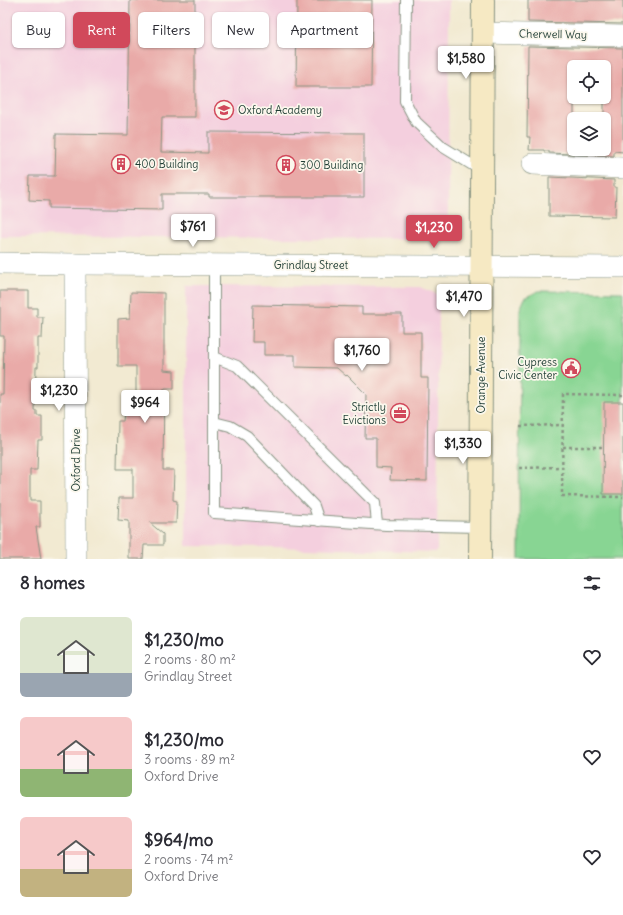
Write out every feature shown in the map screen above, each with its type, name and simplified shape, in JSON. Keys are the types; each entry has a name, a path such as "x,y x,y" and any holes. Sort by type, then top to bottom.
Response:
{"main road":[{"name":"Orange Avenue","path":"480,559 483,0"}],"street":[{"name":"Cherwell Way","path":"483,33 623,36"},
{"path":"532,164 623,168"},
{"name":"Grindlay Street","path":"0,263 623,267"},
{"name":"Oxford Drive","path":"75,264 76,559"}],"lane":[{"path":"406,0 405,101 416,122 443,147 482,171"},
{"path":"214,265 214,513 377,524 480,526"},
{"path":"214,357 237,366 375,503 377,524"},
{"path":"214,422 230,426 247,436 314,506 319,521"}],"path":[{"path":"623,394 563,394 562,467 562,496 623,497"},
{"path":"520,426 563,425"},
{"path":"563,447 604,447"},
{"path":"519,468 562,467"}],"shaded area":[{"name":"Oxford Academy","path":"0,0 449,0 448,219 443,231 432,239 0,236"},
{"path":"186,286 420,287 439,295 437,552 186,546"}],"green space":[{"name":"Cypress Civic Center","path":"538,291 623,292 623,559 519,559 520,309 525,298"}],"building":[{"path":"130,0 195,0 195,12 138,12 138,48 195,48 195,117 162,117 161,152 208,153 208,132 364,133 364,197 209,197 209,194 162,194 162,210 49,208 49,201 29,200 30,176 55,176 56,134 128,135"},
{"path":"297,0 372,0 372,12 297,12"},
{"path":"528,0 623,0 623,24 528,22"},
{"path":"528,46 623,48 623,152 614,151 614,156 611,156 611,112 604,112 604,104 611,104 611,60 567,60 567,104 574,104 574,112 567,112 567,154 549,153 549,151 544,150 529,150 530,137 527,137"},
{"path":"296,48 371,48 371,87 296,87"},
{"path":"549,177 614,180 614,187 616,187 615,217 549,216"},
{"path":"0,291 28,291 28,308 37,308 37,317 43,317 42,338 38,338 35,411 37,411 37,416 42,416 42,440 38,440 37,470 30,470 30,501 40,501 40,527 36,527 41,559 0,559 0,394 3,394 4,336 0,336"},
{"path":"131,292 164,293 164,370 174,371 174,389 164,389 163,470 174,470 173,500 177,501 176,523 150,523 163,534 163,545 144,545 143,559 129,559 129,521 118,520 119,498 133,498 133,469 117,469 118,421 123,421 124,412 132,412 133,395 136,395 136,366 118,366 118,319 130,318"},
{"path":"253,305 362,307 362,314 402,314 402,332 421,332 421,378 428,378 427,481 390,480 391,468 376,467 376,438 365,438 366,394 347,375 346,376 337,368 295,367 295,355 264,355 264,342 252,342"},
{"path":"604,402 623,402 623,494 603,494"}],"place":[{"name":"Oxford Academy","path":"224,110"},
{"name":"400 Building","path":"121,164"},
{"name":"300 Building","path":"286,165"},
{"name":"Cypress Civic Center","path":"571,368"},
{"name":"Strictly Evictions","path":"400,413"}]}
